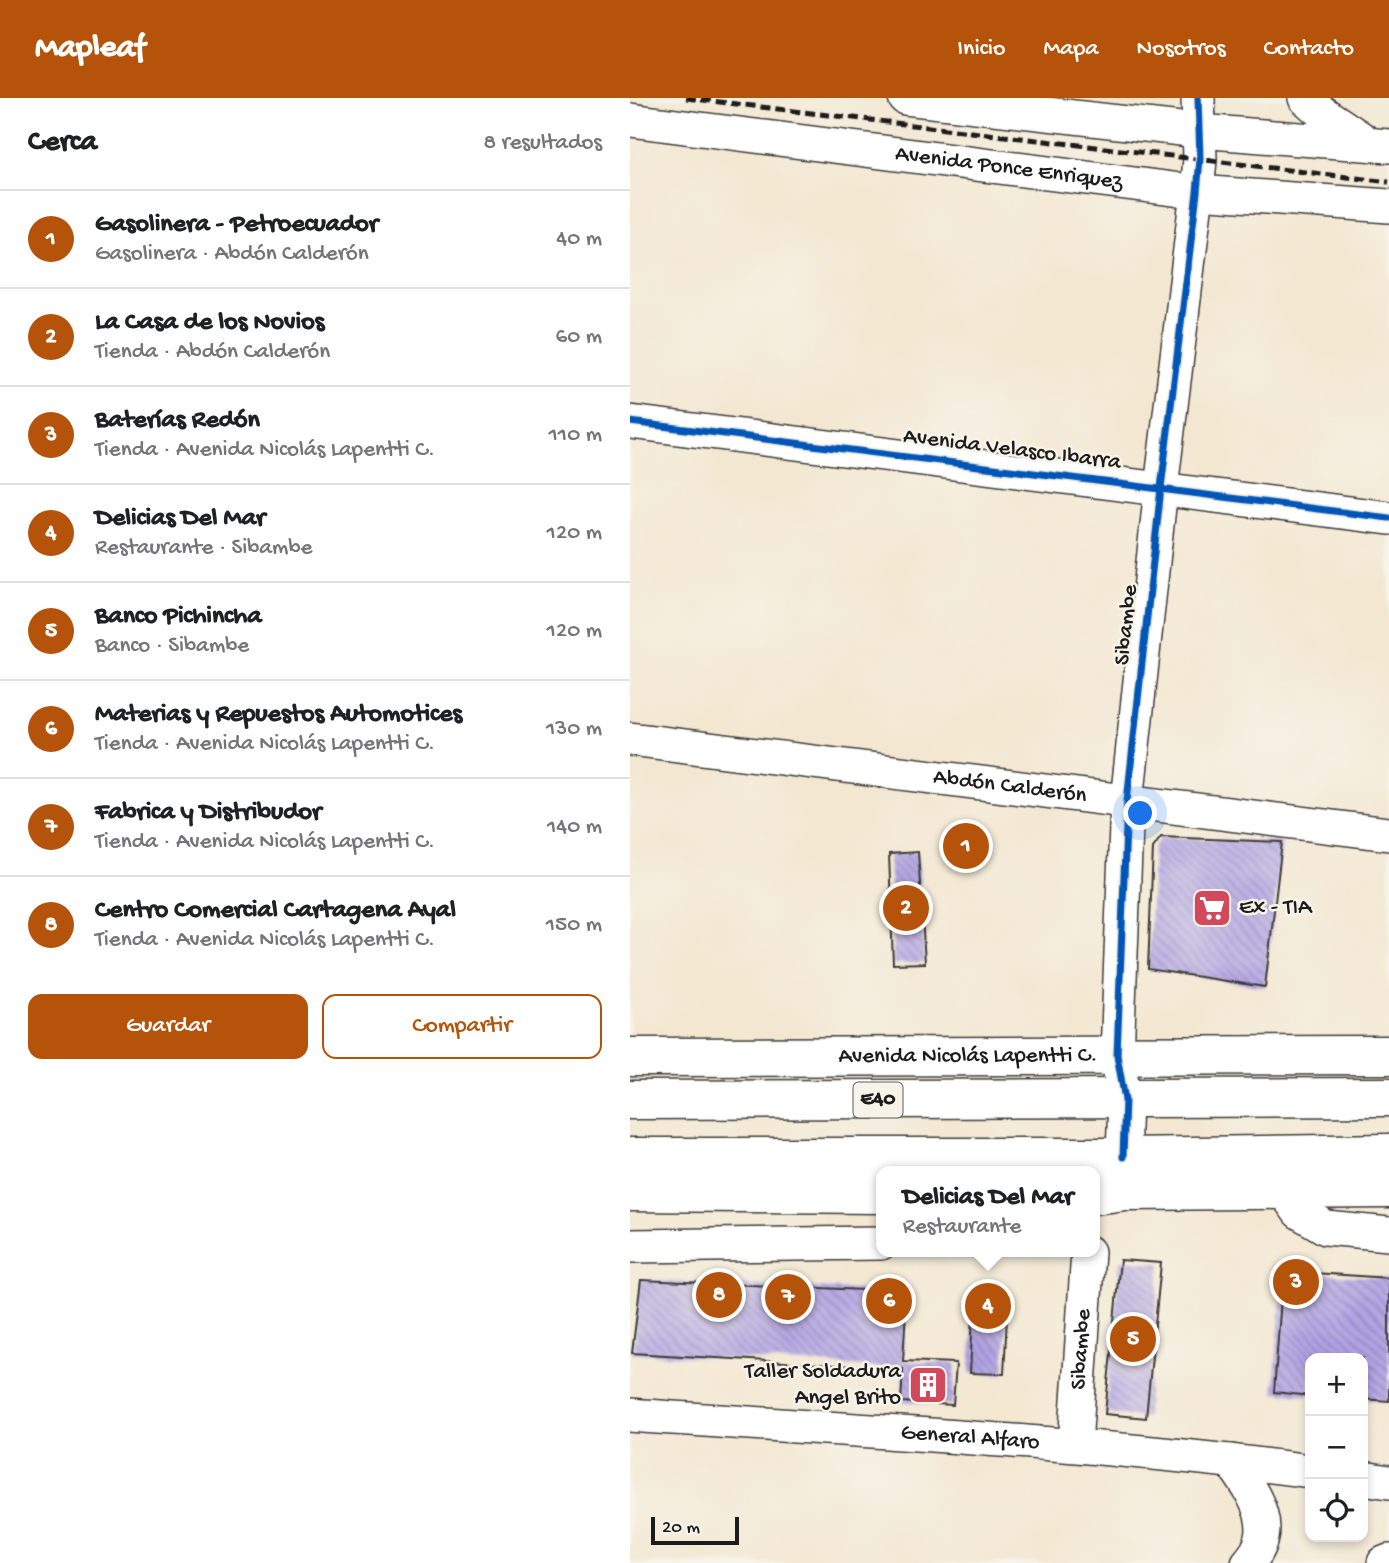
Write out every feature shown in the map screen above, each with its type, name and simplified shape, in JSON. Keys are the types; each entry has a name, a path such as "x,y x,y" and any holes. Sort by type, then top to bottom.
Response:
{"main road":[{"name":"Avenida Nicolás Lapentti C.","path":"630,1057 1389,1055"},
{"name":"Avenida Nicolás Lapentti C.","path":"630,1100 1389,1097"},
{"path":"630,1157 1123,1157 1389,1153"},
{"path":"1100,1194 1125,1191 1389,1189"},
{"path":"630,1192 876,1194"}],"street":[{"path":"905,98 1199,131 1379,145"},
{"name":"Sibambe","path":"1123,1157 1125,1100 1117,1055 1128,801 1161,488 1197,192 1198,98"},
{"path":"1305,98 1320,111 1379,145"},
{"name":"Avenida Ponce Enriquez","path":"630,120 1197,192 1389,206"},
{"name":"Avenida Velasco Ibarra","path":"630,422 1389,517"},
{"name":"Abdón Calderón","path":"630,739 1389,834"},
{"path":"1283,1190 1299,1212 1326,1228 1389,1234"},
{"path":"630,1246 876,1243"},
{"name":"Sibambe","path":"1075,1445 1088,1257"},
{"name":"General Alfaro","path":"630,1415 1075,1445 1305,1470"},
{"path":"1231,1461 1259,1503 1264,1528 1257,1553 1248,1563"},
{"path":"1368,1479 1389,1482"},
{"path":"1384,1563 1389,1561"}],"building":[{"name":"Ex - TIA","path":"1161,837 1282,842 1265,987 1148,969 1153,848"},
{"path":"918,852 925,963 893,964 889,854"},
{"path":"1120,1260 1161,1263 1146,1418 1105,1414"},
{"path":"1283,1271 1389,1278 1389,1401 1368,1399 1368,1353 1305,1353 1305,1395 1274,1392"},
{"path":"641,1280 907,1292 903,1361 956,1363 953,1405 901,1402 903,1369 632,1353"},
{"path":"974,1295 1008,1297 1004,1374 970,1373"}],"railway":[{"path":"686,98 1389,182"}],"cycle path":[{"path":"1123,1157 1125,1100 1117,1055 1127,801 1197,192 1200,159 1198,98"},
{"path":"630,422 1389,518"}],"place":[{"name":"Gasolinera - Petroecuador","path":"966,846"},
{"name":"La Casa de los Novios","path":"906,908"},
{"name":"Ex - TIA","path":"1212,908"},
{"name":"Baterías Redón","path":"1296,1282"},
{"name":"Centro Comercial Cartagena Ayal","path":"719,1295"},
{"name":"Fabrica y Distribudor","path":"788,1297"},
{"name":"Materias y Repuestos Automotices","path":"889,1301"},
{"name":"Delicias Del Mar","path":"988,1306"},
{"name":"Banco Pichincha","path":"1133,1339"},
{"name":"Taller Soldadura Angel Brito","path":"928,1385"}]}
